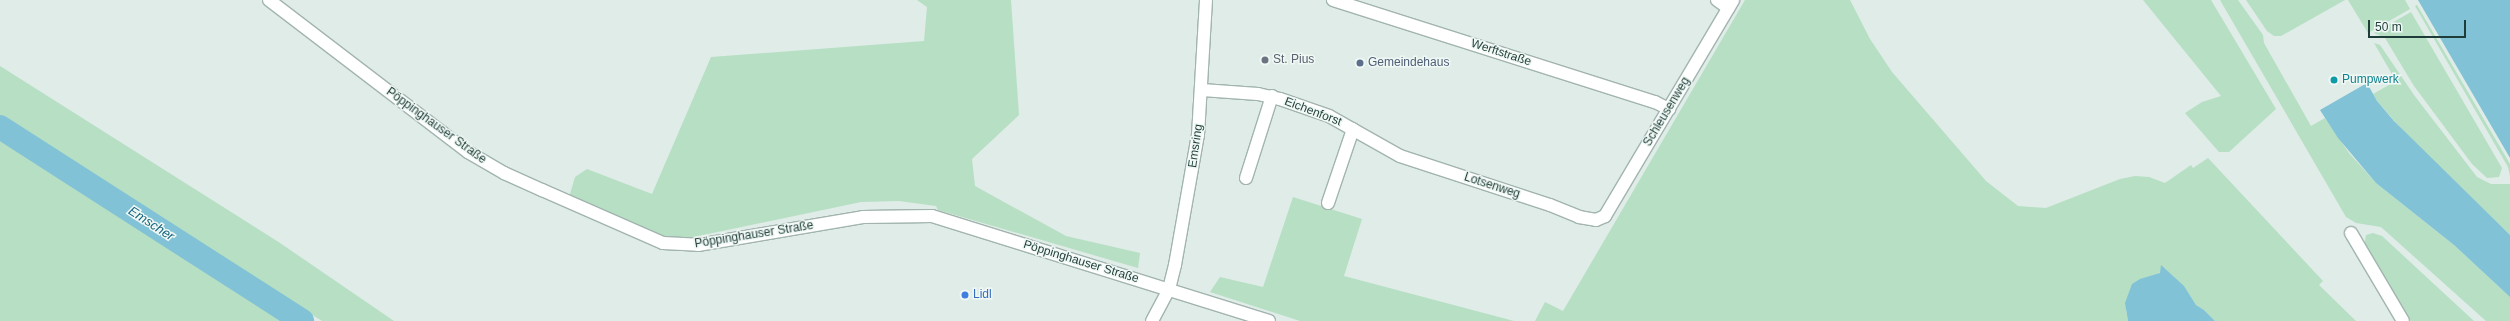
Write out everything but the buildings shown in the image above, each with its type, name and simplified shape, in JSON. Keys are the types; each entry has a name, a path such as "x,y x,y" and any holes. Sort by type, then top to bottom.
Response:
{"street":[{"name":"Pöppinghauser Straße","path":"269,0 468,152 536,188 663,243 698,245 863,217 932,216 1269,321"},
{"name":"Emsring","path":"1152,321 1169,289 1191,178 1202,90 1206,0"},
{"path":"1717,0 1731,4"},
{"name":"Werftstraße","path":"1340,1 1656,102 1669,109"},
{"name":"Schleusenweg","path":"1596,220 1605,216 1731,4"},
{"name":"Eichenforst","path":"1202,90 1272,96 1329,116 1389,150"},
{"name":"Eichenforst","path":"1246,178 1272,96"},
{"name":"Eichenforst","path":"1328,203 1353,129"},
{"name":"Lotsenweg","path":"1389,150 1412,161 1550,205 1578,217 1596,220"},
{"path":"2351,233 2403,321"}],"green space":[{"path":"917,0 1011,0 1019,115 972,159 975,186 1066,236 1140,253 1138,268 938,210 936,206 899,201 861,202 684,239 658,235 571,197 570,194 575,177 587,169 652,194 711,57 924,41 927,7"},
{"path":"1745,0 1850,0 1870,39 1892,72 1986,181 2018,206 2046,208 2120,179 2135,176 2149,177 2165,183 2191,165 2193,168 2208,158 2323,281 2319,285 2356,321 2215,321 2204,310 2196,305 2184,287 2164,268 2126,310 2128,321 1535,321 1545,302 1563,311"},
{"path":"2143,0 2211,0 2276,109 2229,152 2219,152 2185,113 2202,102 2221,96"},
{"path":"2220,0 2238,0 2263,35 2264,43 2311,126 2325,118 2349,153 2376,183 2454,245 2510,297 2510,321 2486,321 2381,227 2356,223 2346,217"},
{"path":"2246,0 2345,0 2281,36 2274,36 2267,31"},
{"path":"2348,0 2405,0 2410,9 2368,33"},
{"path":"2417,5 2510,164 2510,176 2508,167 2415,6"},
{"path":"2411,12 2502,168 2499,177 2487,178 2472,164 2414,86 2385,38 2374,33"},
{"path":"2374,43 2380,45 2414,95 2477,177 2491,184 2510,184 2510,235 2413,142 2377,101 2373,94 2396,81"},
{"path":"0,66 280,243 394,321 322,321 0,117"},
{"path":"0,137 173,247 285,321 0,321"},
{"path":"1293,197 1362,219 1344,276 1514,321 1300,321 1210,292 1220,277 1263,287"},
{"path":"2373,233 2382,236 2474,321 2411,321 2364,248 2366,235"}],"water":[{"path":"2418,0 2510,0 2510,158"},
{"path":"2367,83 2377,101 2394,121 2510,235 2510,297 2454,245 2376,183 2338,138 2320,110"},
{"path":"2161,265 2184,286 2196,305 2204,310 2215,321 2128,321 2125,303 2132,284 2140,279 2160,273"}],"waterway":[{"name":"Emscher","path":"0,127 302,321"}],"place":[{"name":"St. Pius","path":"1265,60"},
{"name":"Gemeindehaus","path":"1360,63"},
{"name":"Pumpwerk","path":"2334,80"},
{"name":"Lidl","path":"965,295"}]}
